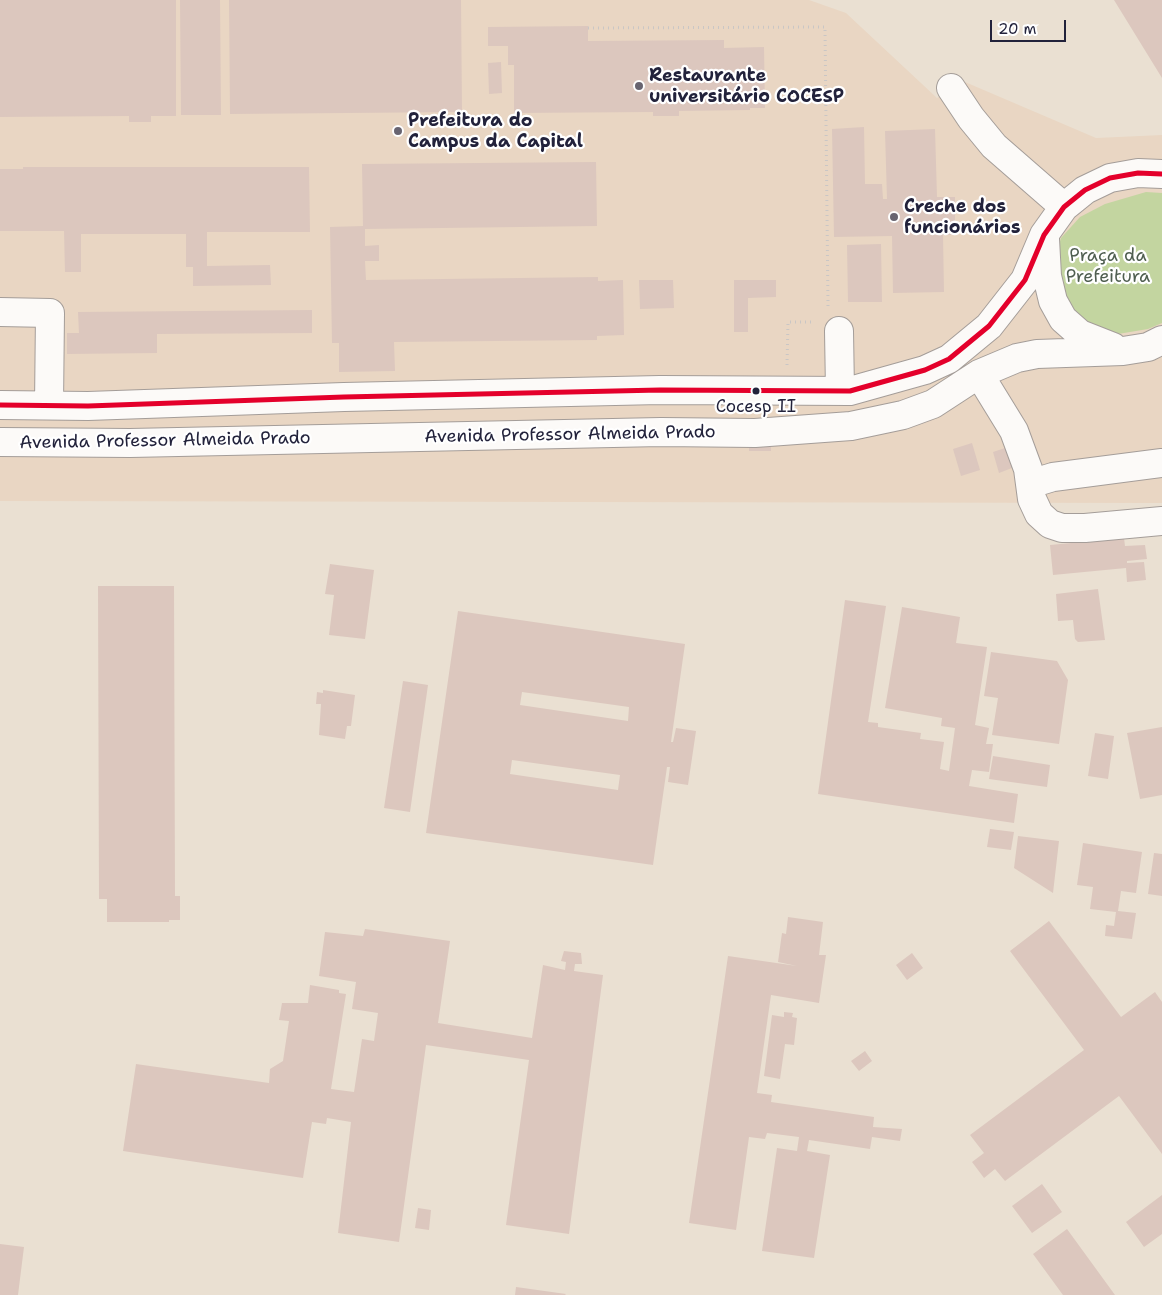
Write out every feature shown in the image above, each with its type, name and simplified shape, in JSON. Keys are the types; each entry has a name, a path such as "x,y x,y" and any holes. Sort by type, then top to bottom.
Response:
{"street":[{"path":"951,88 971,118 994,146 1064,208"},
{"name":"Avenida Professor Almeida Prado","path":"0,405 88,406 650,390 840,391 886,383 925,370 949,359 989,326 1025,280 1044,235 1064,208 1086,190 1110,178 1138,173 1162,174"},
{"path":"1044,235 1047,276 1053,301 1063,319 1080,334 1123,351"},
{"path":"0,312 50,312 49,405"},
{"path":"828,322 840,391"},
{"name":"Avenida Professor Almeida Prado","path":"0,442 78,444 651,432 755,433 851,426 903,416 933,404 979,374 1017,358 1037,354 1123,351 1148,347 1162,340"},
{"path":"979,374 1014,431 1028,469 1032,499 1039,514 1050,524 1062,528 1162,521"},
{"path":"120,404 114,414 114,421 122,435 130,443"},
{"path":"78,444 89,428 90,414 88,406"},
{"path":"1030,484 1053,477 1162,463"}],"path":[{"path":"588,28 825,27 828,322 788,322 787,392"}],"shaded area":[{"path":"0,0 809,0 846,13 937,98 965,82 1096,138 1162,135 1162,503 0,501"}],"green space":[{"name":"Praça da Prefeitura","path":"1146,192 1162,193 1162,323 1148,329 1112,335 1066,313 1055,259 1061,238 1080,217 1105,204"}],"building":[{"path":"0,0 176,0 176,116 151,116 151,122 129,122 129,116 0,117"},
{"path":"180,0 220,0 221,115 181,115"},
{"path":"229,0 461,0 462,112 230,114"},
{"path":"1114,0 1162,0 1162,78"},
{"name":"Restaurante universitário COCESP","path":"588,26 588,41 724,40 724,48 764,47 765,108 679,111 679,116 653,116 653,112 514,113 514,65 508,65 508,46 488,46 488,27"},
{"path":"501,62 502,93 489,94 488,63"},
{"name":"Creche dos funcionários","path":"864,127 865,184 882,184 883,199 887,199 885,131 935,129 937,197 955,197 955,235 943,235 944,292 893,293 892,236 834,237 832,129"},
{"path":"596,162 597,226 365,229 365,246 379,245 379,261 365,261 366,280 598,277 598,281 623,280 624,335 597,336 597,340 394,342 395,371 339,372 339,343 332,343 330,227 363,226 362,164"},
{"path":"23,167 309,167 310,232 207,232 207,266 270,265 271,285 193,286 193,267 186,267 186,234 81,234 81,272 65,272 64,231 0,231 0,169 23,169"},
{"path":"881,244 882,302 848,302 847,245"},
{"path":"639,280 673,280 674,308 640,309"},
{"path":"734,280 776,280 776,297 748,298 748,332 734,332"},
{"path":"312,310 312,333 157,334 157,353 67,354 67,333 79,333 78,312"},
{"path":"749,437 771,437 771,451 749,451"},
{"path":"972,443 980,470 961,476 953,449"},
{"path":"1011,446 1017,466 999,473 993,452"},
{"path":"1124,538 1125,546 1145,545 1147,559 1127,561 1127,563 1144,562 1146,580 1127,582 1126,568 1053,575 1050,545"},
{"path":"330,564 374,570 365,639 329,635 334,595 325,594"},
{"path":"98,586 174,586 175,896 180,896 180,920 169,920 169,922 107,922 107,899 99,899"},
{"path":"1098,589 1105,640 1078,642 1075,639 1073,620 1058,621 1056,594"},
{"path":"845,600 886,606 868,722 878,723 878,727 921,733 920,739 944,742 940,769 949,771 955,728 941,726 942,718 885,708 902,607 960,617 956,643 987,647 975,725 989,728 986,744 993,744 989,772 972,770 969,786 1018,794 1014,823 818,794"},
{"path":"458,611 685,644 671,742 673,742 676,728 696,731 688,785 668,782 670,767 667,767 653,865 426,833","holes":["522,692 629,707 628,721 520,705","512,760 620,775 618,790 510,774"]},
{"path":"991,652 1057,661 1068,680 1059,744 992,735 998,698 984,696"},
{"path":"403,681 428,685 410,812 384,808"},
{"path":"323,690 355,695 351,726 347,726 345,739 319,735 321,704 316,704 317,692 323,693"},
{"path":"1162,727 1162,795 1140,799 1127,733"},
{"path":"1095,733 1114,736 1108,779 1088,776"},
{"path":"993,756 1050,765 1047,787 989,779"},
{"path":"990,829 1014,832 1011,850 987,847"},
{"path":"1018,836 1059,841 1053,893 1014,868"},
{"path":"1083,843 1142,852 1136,893 1121,891 1118,911 1136,913 1132,939 1105,936 1106,925 1114,926 1116,912 1090,909 1093,887 1077,885"},
{"path":"1154,853 1162,854 1162,896 1148,894"},
{"path":"788,917 823,922 819,955 826,955 819,1003 771,995 757,1093 772,1095 771,1102 874,1117 873,1127 902,1129 900,1141 872,1137 870,1149 809,1140 807,1151 830,1155 814,1258 762,1251 777,1148 797,1151 799,1137 767,1133 765,1139 749,1137 736,1230 689,1223 728,956 797,966 778,962 782,933 786,934"},
{"path":"1049,921 1121,1017 1155,992 1162,1002 1162,1154 1119,1096 1005,1181 995,1169 984,1178 972,1162 984,1153 970,1135 1084,1050 1010,951"},
{"path":"365,929 450,941 438,1023 532,1038 543,965 565,970 566,962 561,961 564,951 581,953 582,964 575,964 574,971 603,975 569,1234 506,1225 529,1060 426,1045 399,1242 338,1233 351,1122 327,1118 326,1124 312,1122 303,1178 123,1151 136,1064 269,1083 270,1069 283,1061 289,1021 279,1020 282,1003 308,1003 310,985 339,990 339,993 346,994 331,1089 354,1092 362,1039 374,1041 378,1013 352,1009 356,982 319,976 325,932 363,936"},
{"path":"912,953 923,968 907,980 896,965"},
{"path":"784,1012 793,1013 792,1017 797,1018 794,1045 785,1044 780,1079 764,1076 772,1015 784,1017"},
{"path":"865,1051 872,1061 859,1071 851,1061"},
{"path":"1042,1184 1062,1212 1032,1233 1012,1206"},
{"path":"1162,1195 1162,1234 1144,1247 1126,1222"},
{"path":"418,1208 431,1210 429,1230 415,1228"},
{"path":"1067,1229 1115,1295 1063,1295 1033,1254"},
{"path":"0,1244 24,1247 18,1295 0,1295"},
{"path":"516,1287 566,1294 515,1295"}],"transit line":[{"path":"0,405 88,406 344,397 660,390 850,391 925,370 949,359 989,326 1025,280 1044,235 1064,207 1085,190 1110,178 1138,173 1162,174"}],"place":[{"name":"Restaurante universitário COCESP","path":"639,86"},
{"name":"Prefeitura do Campus da Capital","path":"398,131"},
{"name":"Creche dos funcionários","path":"894,217"},
{"name":"Cocesp II","path":"756,391"}]}
